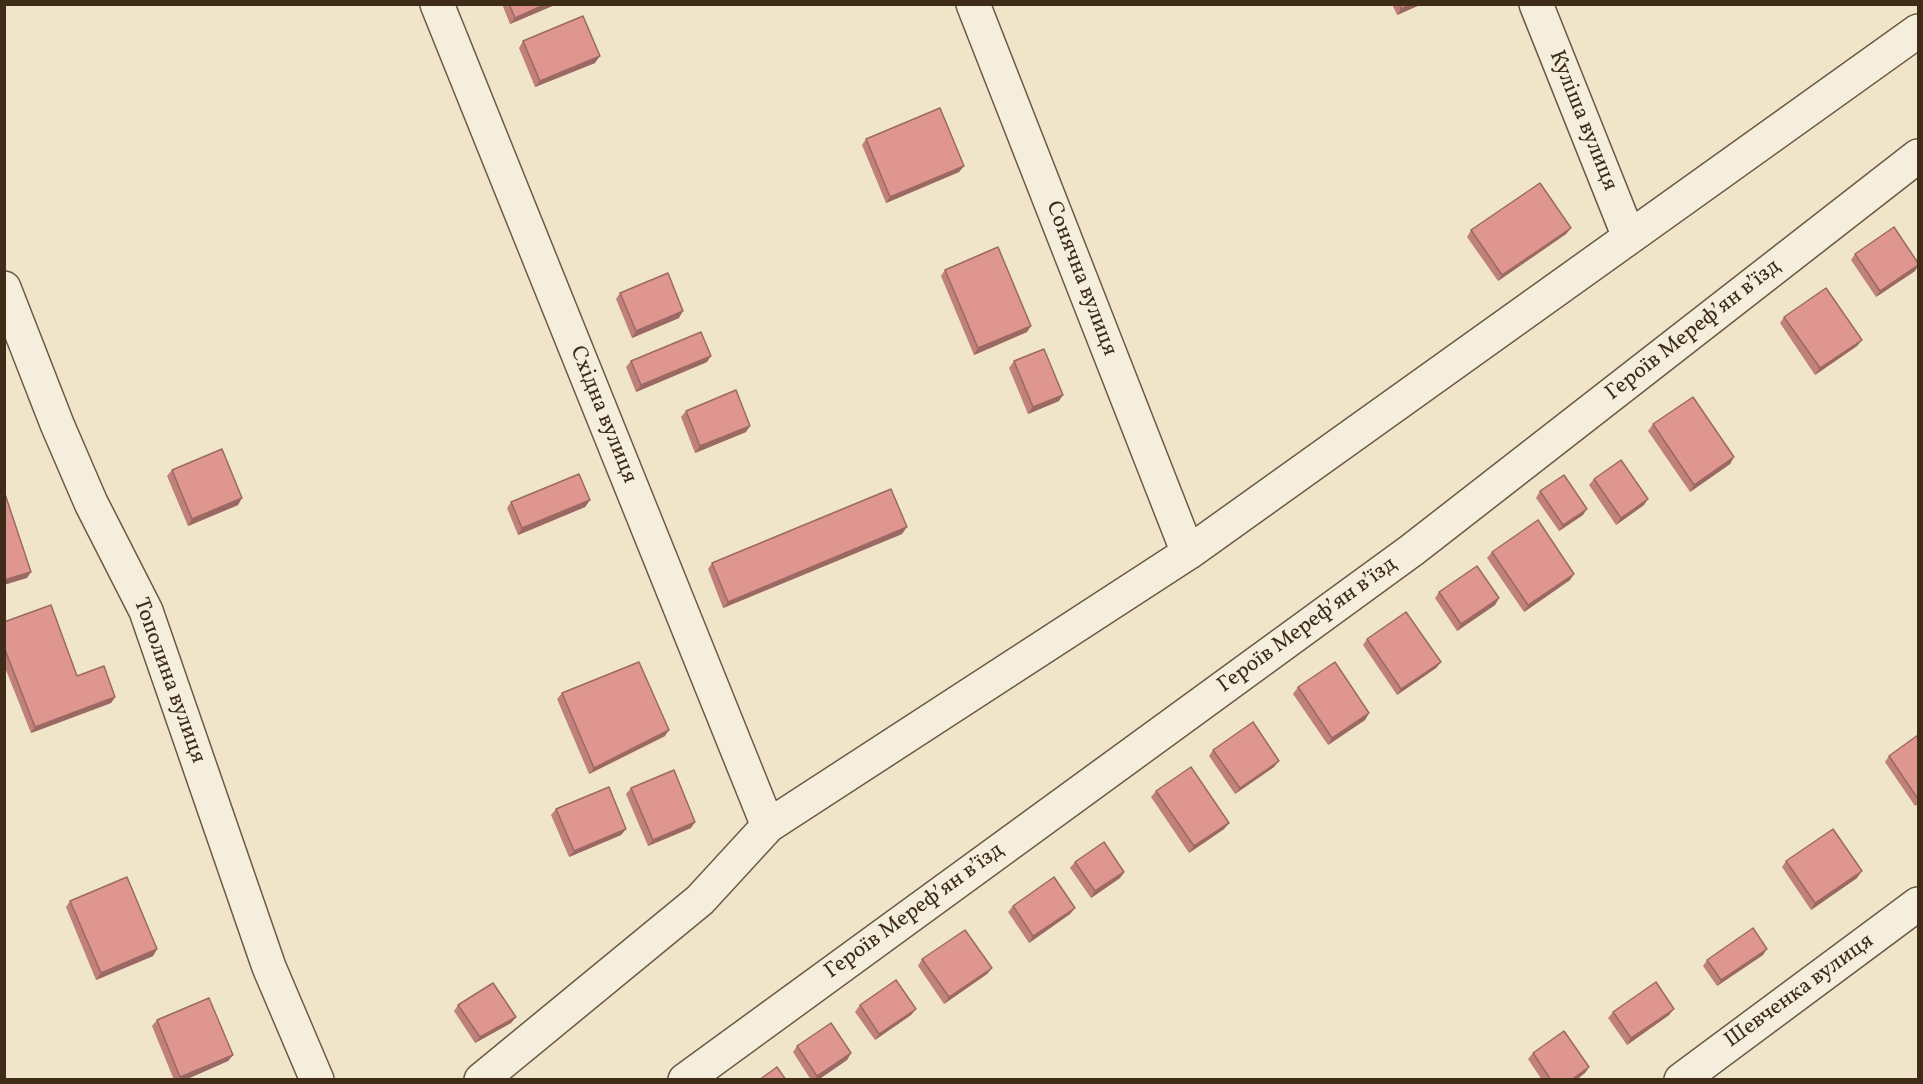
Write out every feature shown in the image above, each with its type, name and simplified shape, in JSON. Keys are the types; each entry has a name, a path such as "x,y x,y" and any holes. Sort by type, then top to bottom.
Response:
{"street":[{"name":"Східна вулиця","path":"437,4 768,826"},
{"name":"Сонячна вулиця","path":"973,4 1188,553"},
{"name":"Куліша вулиця","path":"1536,4 1629,237"},
{"path":"482,1080 700,900 768,826 1188,553 1918,31"},
{"name":"Героїв Мерефʼян вʼїзд","path":"686,1080 1412,550 1918,156"},
{"name":"Тополина вулиця","path":"4,288 57,424 91,503 146,610 269,967 317,1080"},
{"name":"Шевченка вулиця","path":"1681,1080 1918,904"}],"building":[{"path":"509,4 546,4 515,18"},
{"path":"1400,4 1411,4 1401,9"},
{"path":"583,16 600,56 540,81 523,41"},
{"path":"940,108 964,166 890,197 866,139"},
{"path":"1540,183 1571,228 1502,275 1471,230"},
{"path":"1894,227 1918,265 1880,291 1855,254"},
{"path":"998,247 1031,326 978,348 945,270"},
{"path":"668,273 683,311 636,331 620,293"},
{"path":"1826,288 1862,340 1820,368 1784,317"},
{"path":"701,332 711,356 641,385 631,361"},
{"path":"1044,349 1063,395 1033,407 1014,361"},
{"path":"736,390 750,426 700,446 686,411"},
{"path":"1693,397 1734,457 1694,485 1653,424"},
{"path":"222,449 242,498 192,519 172,470"},
{"path":"1621,460 1648,499 1621,518 1594,479"},
{"path":"579,474 590,500 522,528 511,502"},
{"path":"1564,475 1587,509 1563,525 1540,491"},
{"path":"891,489 907,527 728,602 712,563"},
{"path":"4,491 31,572 4,580"},
{"path":"1538,520 1574,574 1528,605 1492,552"},
{"path":"1477,566 1499,598 1461,624 1439,592"},
{"path":"51,605 77,676 104,666 115,697 35,727 4,647 4,622"},
{"path":"1406,612 1441,662 1401,689 1367,639"},
{"path":"639,662 669,730 594,768 562,693"},
{"path":"1335,662 1369,713 1332,738 1298,687"},
{"path":"1253,722 1279,761 1240,788 1213,750"},
{"path":"1918,735 1918,799 1889,756"},
{"path":"1191,767 1229,823 1194,846 1156,791"},
{"path":"674,770 695,822 653,840 631,788"},
{"path":"609,787 626,829 574,851 556,809"},
{"path":"1833,829 1862,871 1815,903 1786,861"},
{"path":"1104,842 1124,872 1095,891 1075,862"},
{"path":"127,877 157,949 101,973 70,901"},
{"path":"1054,877 1075,908 1033,936 1013,906"},
{"path":"1753,928 1767,949 1721,980 1707,960"},
{"path":"965,930 992,968 949,997 922,959"},
{"path":"896,980 916,1009 879,1034 860,1005"},
{"path":"1656,982 1674,1009 1631,1038 1613,1012"},
{"path":"493,983 516,1017 480,1037 458,1005"},
{"path":"209,998 233,1055 180,1077 157,1020"},
{"path":"831,1023 851,1053 817,1076 797,1046"},
{"path":"1564,1031 1589,1067 1571,1080 1551,1080 1533,1053"},
{"path":"777,1067 786,1080 759,1080"}]}
